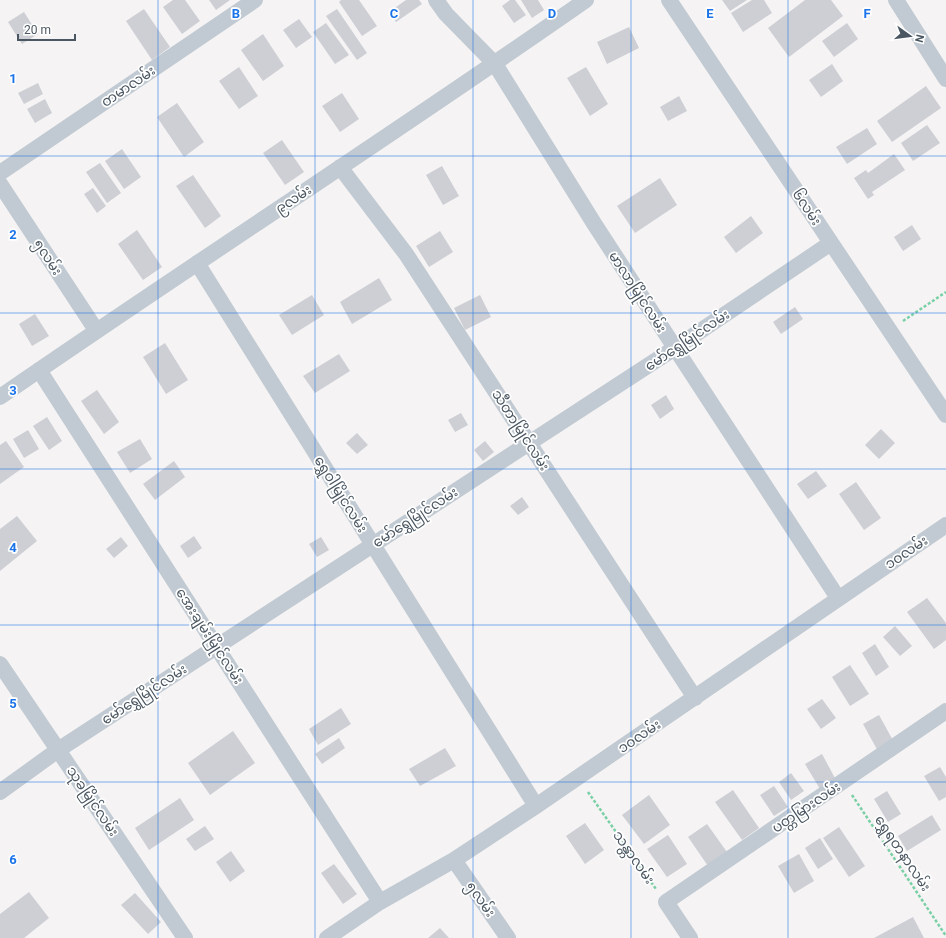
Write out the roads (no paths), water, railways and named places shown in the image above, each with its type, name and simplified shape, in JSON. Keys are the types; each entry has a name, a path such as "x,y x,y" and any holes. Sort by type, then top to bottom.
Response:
{"street":[{"name":"တမာလမ်း","path":"0,173 255,0"},
{"name":"မာလာမြိုင်လမ်း","path":"436,0 446,14 495,64 595,225 838,598"},
{"name":"၉လမ်း","path":"0,397 96,330 495,64 586,0"},
{"name":"၆လမ်း","path":"669,0 946,414"},
{"path":"896,0 946,79"},
{"name":"သီတာမြိုင်လမ်း","path":"340,167 406,254 695,698"},
{"name":"၅လမ်း","path":"0,184 96,330"},
{"name":"မော်ရွှေမြိုင်လမ်း","path":"0,792 58,750 675,348 831,243"},
{"name":"ရွှေဝါမြိုင်လမ်း","path":"197,263 536,806"},
{"name":"အေးချမ်းမြိုင်လမ်း","path":"39,370 380,902"},
{"name":"၁၀လမ်း","path":"327,938 380,902 454,860 536,806 946,525"},
{"name":"သုခမြိုင်လမ်း","path":"0,664 185,938"},
{"name":"ပတ္တမြားလမ်း","path":"690,938 666,902 946,711"},
{"name":"၅လမ်း","path":"454,860 508,938"}]}
